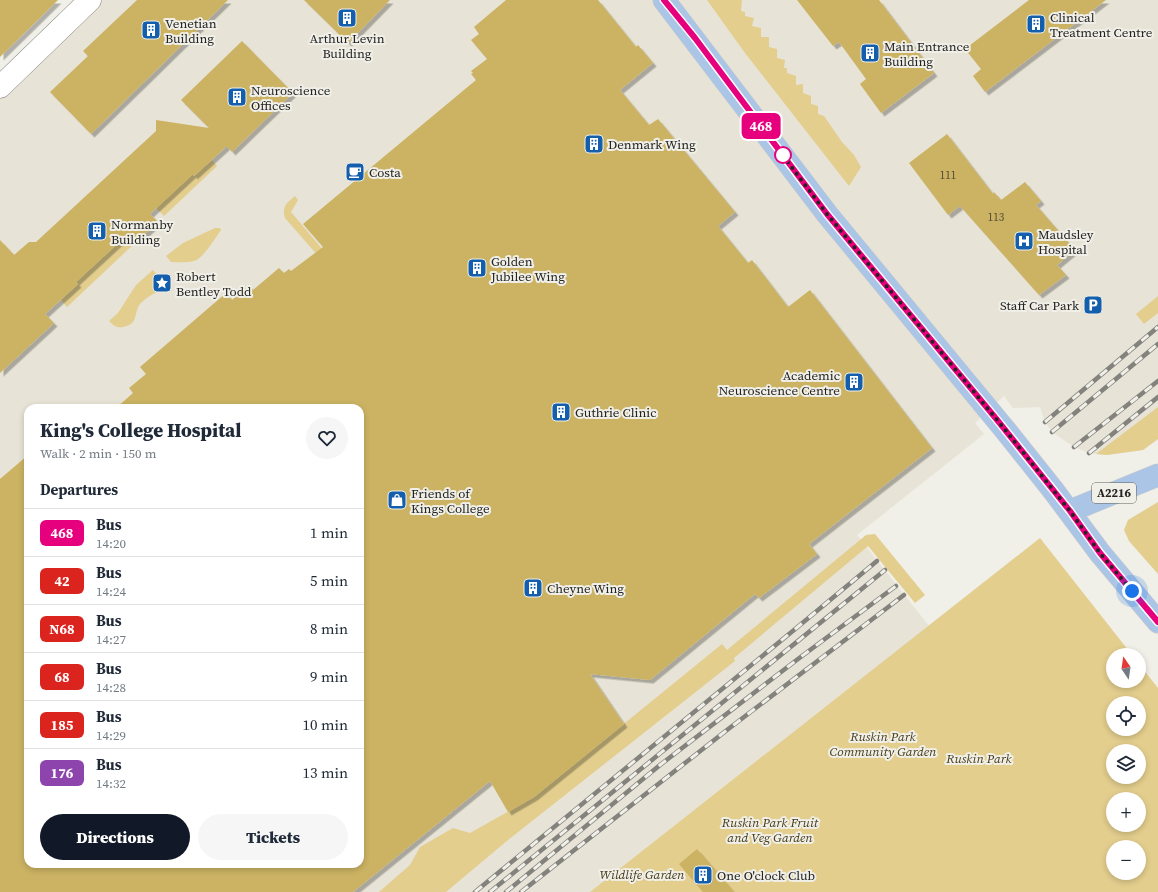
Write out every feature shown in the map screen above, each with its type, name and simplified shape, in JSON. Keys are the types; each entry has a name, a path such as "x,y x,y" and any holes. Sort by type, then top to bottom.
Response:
{"main road":[{"path":"664,0 827,214 1006,431 1070,511 1100,553 1158,622"},
{"name":"A2216","path":"1070,511 1158,475"}],"street":[{"path":"0,87 90,0"}],"shaded area":[{"path":"90,0 1158,0 1158,439 1143,450 1107,455 1089,453 1074,447 1052,432 1045,422 1040,407 1013,408 1004,396 975,423 984,434 857,535 929,626 590,892 0,892 0,87"}],"green space":[{"path":"707,0 742,0 741,11 745,12 745,16 754,18 752,26 761,28 761,37 769,37 769,47 777,49 777,58 785,60 784,68 787,68 787,73 796,76 796,85 803,84 803,93 811,96 811,104 818,106 818,114 824,116 842,142 854,155 861,167 849,186 745,53"},
{"path":"212,160 217,166 164,216 156,208 193,174 194,176"},
{"path":"295,196 298,200 291,212 372,308 355,298 285,218 284,208"},
{"path":"215,228 220,228 221,230 205,252 194,261 171,262 166,256 183,243"},
{"path":"128,234 136,242 67,307 61,300 78,284 76,282"},
{"path":"153,270 167,287 150,296 140,304 134,321 131,324 123,327 117,327 114,325 109,321 118,313 136,285"},
{"path":"1158,296 1158,313 1144,324 1136,314"},
{"path":"1158,407 1158,439 1143,450 1107,455 1096,454"},
{"path":"1158,502 1158,574 1129,541 1124,530 1128,520"},
{"path":"875,534 925,595 915,603 868,546 734,658 735,661 508,840 446,892 379,892 410,865 420,847 453,828 470,833 534,797 722,644 727,650 866,535"},
{"name":"Ruskin Park","path":"1040,538 1126,648 1106,648 1106,688 1146,688 1146,673 1158,688 1158,892 590,892"}],"building":[{"path":"0,0 58,0 0,57"},
{"name":"Venetian Building","path":"137,0 228,0 91,134 50,92 88,56 83,51"},
{"name":"Arthur Levin Building","path":"304,0 390,0 348,43"},
{"path":"506,0 598,0 636,47 638,45 653,63 620,90 649,125 658,119 735,212 718,226 748,263 752,260 788,307 810,290 932,448 809,544 817,554 759,598 755,594 650,680 590,674 624,724 534,797 508,812 490,781 353,892 0,892 0,479 24,458 24,868 364,868 364,404 121,404 133,393 129,388 146,374 140,367 226,293 232,300 249,285 253,290 279,268 284,273 289,269 291,271 323,247 303,224 476,80 471,74 473,73 471,71 487,59 471,40 479,34 474,27"},
{"name":"Main Entrance Building","path":"797,0 879,0 934,73 881,113 860,84 866,79 839,42 833,46"},
{"name":"Clinical Treatment Centre","path":"1029,0 1106,0 985,92 973,76 981,69 965,49"},
{"name":"Normanby Building","path":"242,41 293,93 232,152 227,146 194,176 193,174 150,214 158,222 136,242 128,234 76,282 78,284 45,314 54,323 0,373 0,240 14,255 29,242 36,242 156,131 156,120 209,128 181,100"},
{"path":"947,134 993,194 994,192 1001,200 1025,182 1041,201 1036,205 1075,250 1057,265 1066,275 1039,295 960,206 948,215 909,163"},
{"name":"One O'clock Club","path":"697,849 734,892 703,892 679,864"}],"railway":[{"path":"1045,422 1158,327"},
{"path":"1052,432 1158,344"},
{"path":"1074,447 1158,381"},
{"path":"1089,453 1158,397"},
{"path":"475,892 877,561"},
{"path":"490,892 885,570"},
{"path":"506,892 660,765 896,586"},
{"path":"521,892 727,730 904,595"}],"bus line":[{"name":"468","path":"664,0 695,38 827,214 998,421 1070,511 1100,553 1158,622"}],"place":[{"name":"Arthur Levin Building","path":"347,18"},
{"name":"Clinical Treatment Centre","path":"1036,24"},
{"name":"Venetian Building","path":"151,30"},
{"name":"Main Entrance Building","path":"870,53"},
{"name":"Neuroscience Offices","path":"237,97"},
{"name":"Denmark Wing","path":"594,144"},
{"name":"Costa","path":"355,172"},
{"name":"Normanby Building","path":"97,231"},
{"name":"Maudsley Hospital","path":"1024,241"},
{"name":"Golden Jubilee Wing","path":"477,268"},
{"name":"Robert Bentley Todd","path":"162,283"},
{"name":"Staff Car Park","path":"1093,305"},
{"name":"Academic Neuroscience Centre","path":"854,382"},
{"name":"Guthrie Clinic","path":"561,412"},
{"name":"Friends of Kings College","path":"397,500"},
{"name":"Cheyne Wing","path":"533,588"},
{"name":"One O'clock Club","path":"703,875"}],"route":[{"path":"783,155 781,153 827,214 998,421 1070,511 1100,553 1132,591"}],"park label":[{"name":"Ruskin Park Community Garden","path":"883,744"},
{"name":"Ruskin Park Fruit and Veg Garden","path":"770,830"},
{"name":"Wildlife Garden","path":"642,874"}]}
